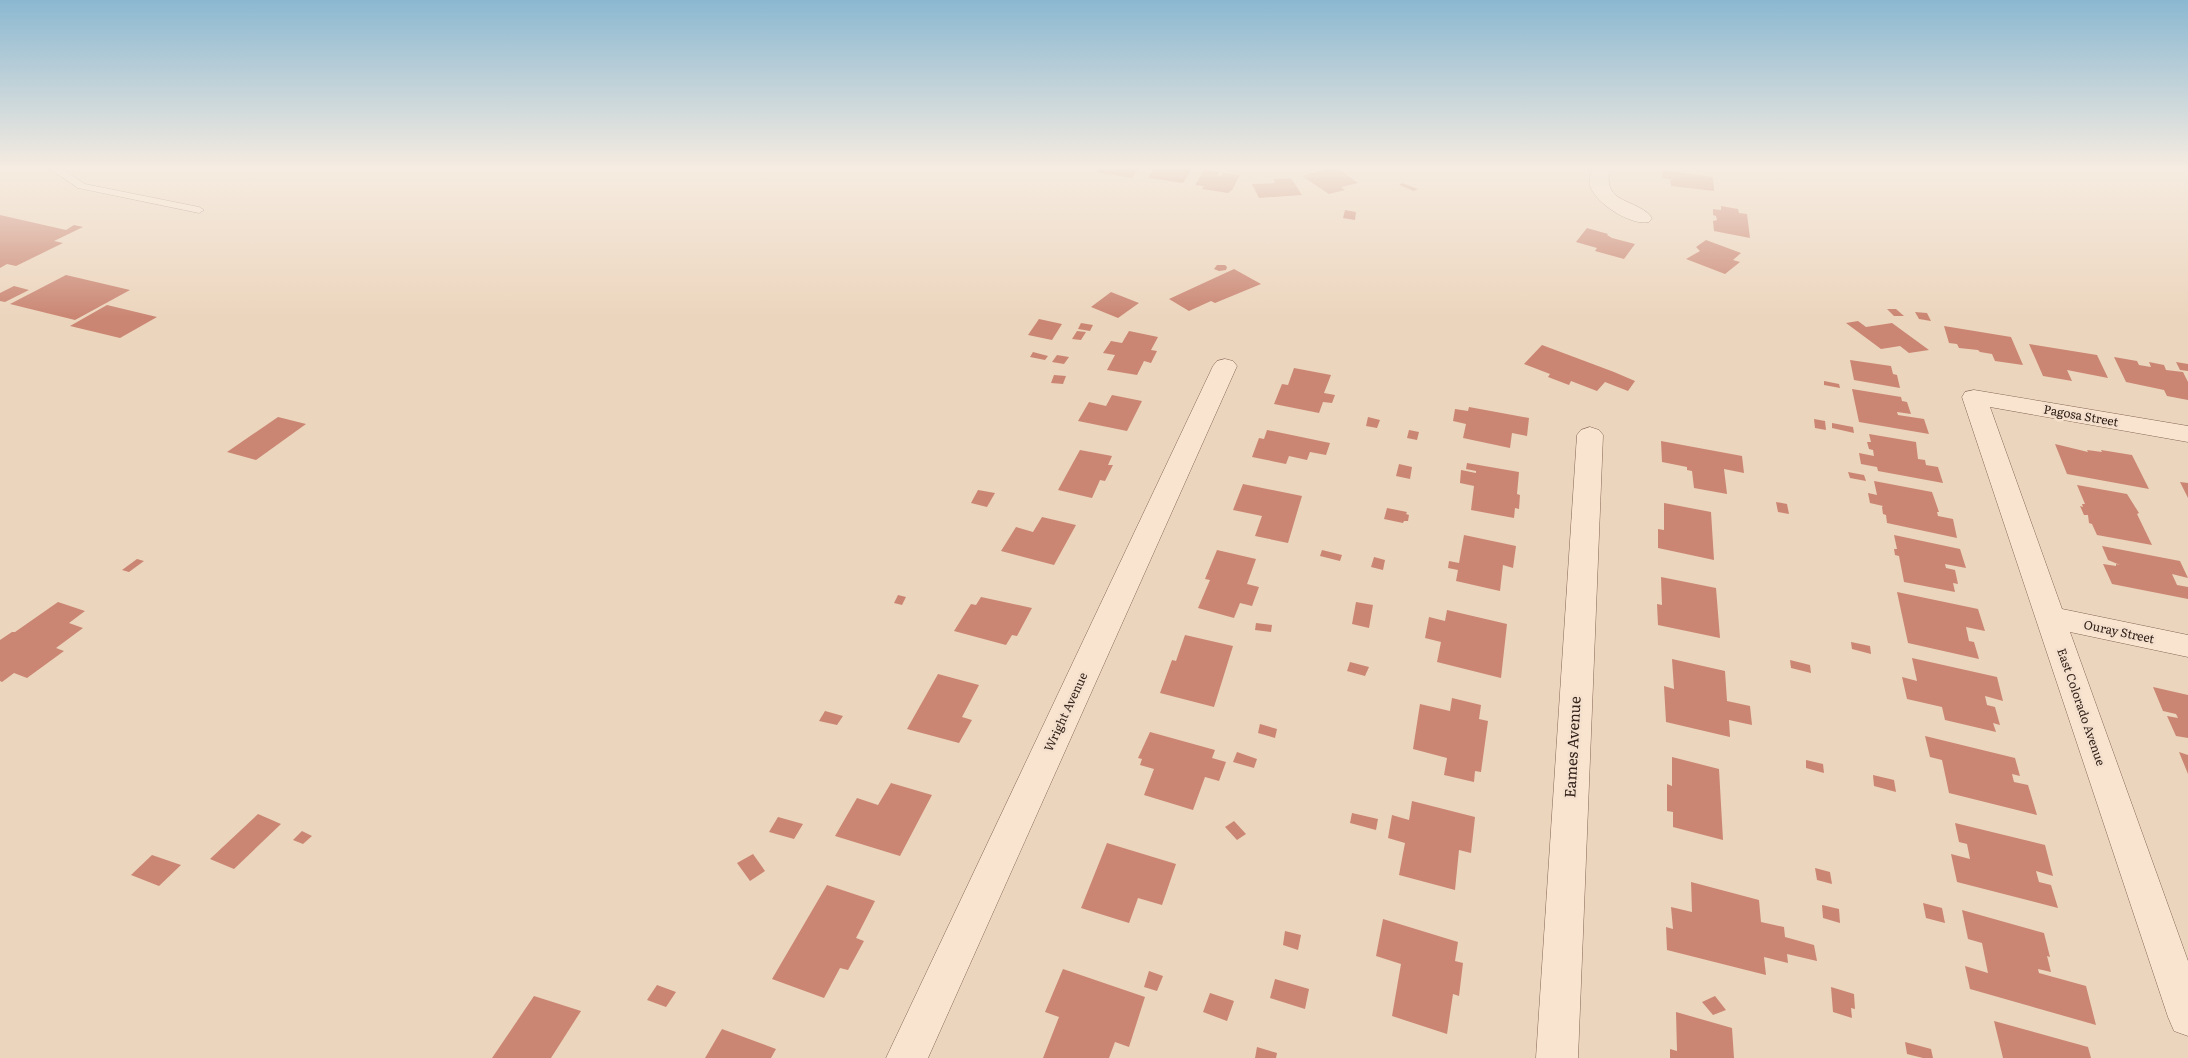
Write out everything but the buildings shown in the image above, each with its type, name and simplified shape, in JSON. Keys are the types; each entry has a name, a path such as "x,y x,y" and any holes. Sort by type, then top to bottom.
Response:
{"street":[{"name":"Wright Avenue","path":"907,1058 1225,366"},
{"name":"Pagosa Street","path":"1974,397 2188,434"},
{"name":"East Colorado Avenue","path":"1974,397 2050,617 2179,967 2188,1017"},
{"name":"Eames Avenue","path":"1557,1058 1590,435"},
{"name":"Ouray Street","path":"2050,617 2188,646"}]}
